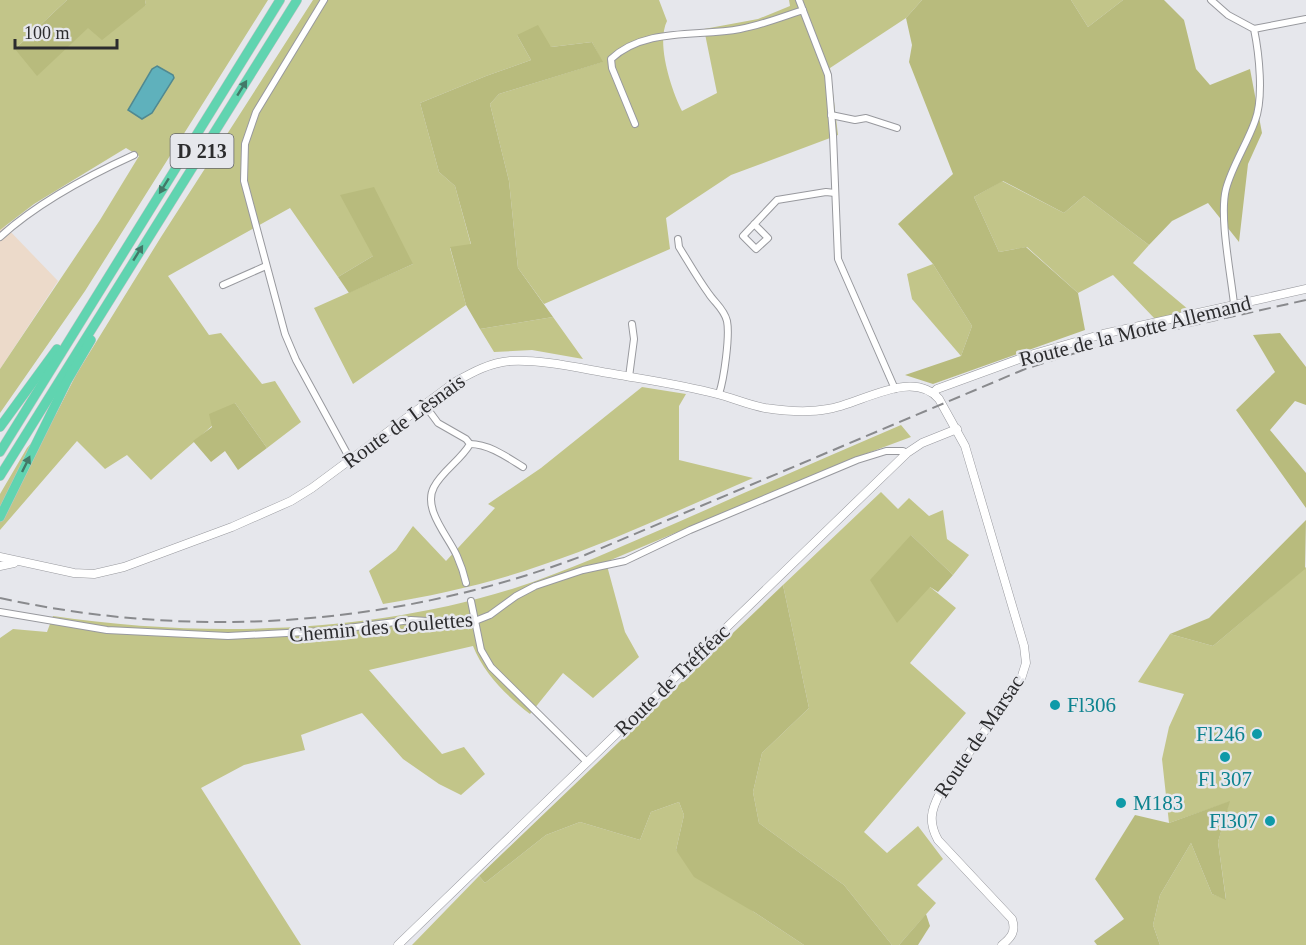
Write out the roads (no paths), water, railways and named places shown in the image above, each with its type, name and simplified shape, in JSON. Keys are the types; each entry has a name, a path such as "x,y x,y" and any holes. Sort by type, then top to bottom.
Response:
{"highway":[{"name":"D 213","path":"0,452 280,0"},
{"name":"D 213","path":"0,476 297,0"},
{"path":"0,517 67,381 103,319 107,302"},
{"path":"0,427 58,348 70,338"}],"street":[{"path":"324,0 256,112 245,144 244,181 282,324 296,360 350,459"},
{"path":"799,0 828,75 838,259 894,389"},
{"path":"1211,0 1228,15 1254,29 1306,19"},
{"path":"635,124 612,68 611,59 619,51 649,38 741,29 803,10"},
{"path":"1234,304 1224,218 1226,190 1256,118 1258,52 1254,29"},
{"path":"831,116 855,120 866,118 897,128"},
{"path":"0,237 13,225 65,191 100,170 134,155"},
{"path":"754,224 777,200 826,192 835,193"},
{"path":"678,239 679,247 709,295 721,308 726,320 728,336 723,384 719,394"},
{"path":"223,285 266,266"},
{"name":"Route de la Motte Allemand","path":"933,393 937,389 1030,355 1103,334 1306,289"},
{"path":"629,377 634,339 632,324"},
{"name":"Route de Lèsnais","path":"0,557 74,573 94,574 124,567 232,527 291,501 424,404 477,369 511,361 579,368 719,394 761,407 793,411 826,410 850,405 908,386 918,386 933,393"},
{"path":"933,393 957,429"},
{"path":"424,404 438,423 466,439 470,444"},
{"name":"Route de Tréfféac","path":"398,945 907,453 922,443 957,429"},
{"name":"Route de Marsac","path":"957,429 970,461 1021,636 1026,663 1020,682 940,793 931,812 931,820 938,840 1012,919 1015,928 1013,935 1002,945"},
{"path":"470,444 479,444 523,466"},
{"path":"466,583 458,558 433,510 430,496 434,486 465,453 470,444"},
{"name":"Chemin des Coulettes","path":"0,612 107,630 228,636 324,631 411,620 457,623 475,621 490,615 516,596 535,586 583,570 625,561 700,525 857,460 886,451 907,453"},
{"name":"Route de Lèsnais","path":"0,566 24,563"},
{"path":"471,601 481,650 491,667 587,762"}],"water":[{"path":"157,66 173,75 174,78 152,113 142,119 128,110 152,69"}],"railway":[{"path":"0,598 74,611 148,619 222,622 296,619 369,611 442,598 514,579 585,555 1025,369 1091,348 1306,300"}],"place":[{"name":"Fl306","path":"1055,705"},
{"name":"Fl246","path":"1257,734"},
{"name":"Fl 307","path":"1225,757"},
{"name":"M183","path":"1121,803"},
{"name":"Fl307","path":"1270,821"}]}
